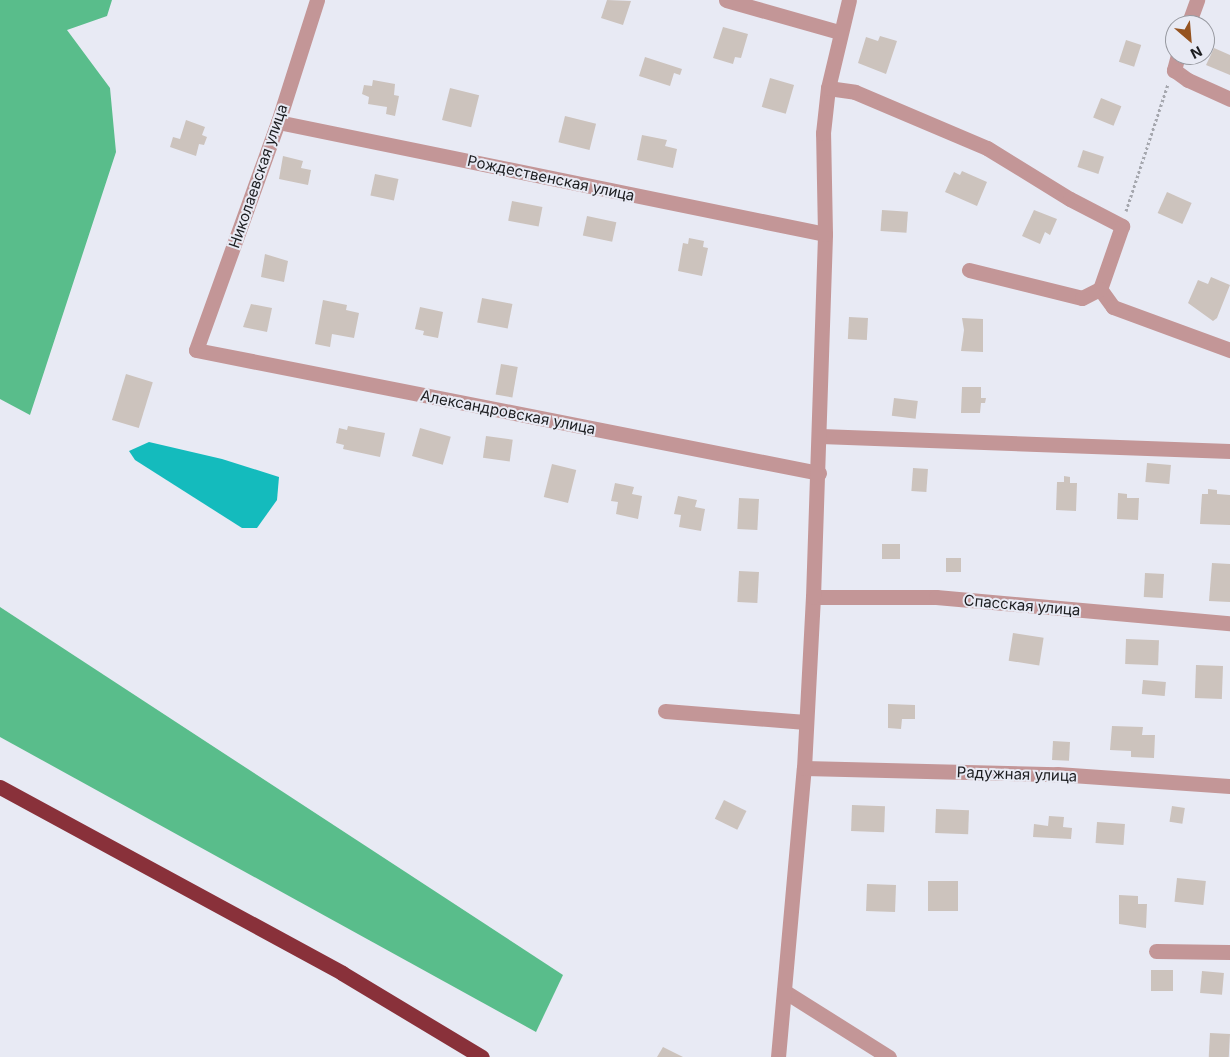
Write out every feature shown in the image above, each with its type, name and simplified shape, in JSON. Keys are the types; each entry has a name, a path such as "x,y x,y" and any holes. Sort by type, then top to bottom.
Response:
{"highway":[{"path":"0,787 324,963 482,1057"}],"street":[{"name":"Николаевская улица","path":"196,350 278,122 317,0"},
{"path":"726,0 839,32"},
{"path":"778,1057 804,768 813,597 819,473 825,234 823,133 828,88 839,32 849,0"},
{"path":"1191,15 1196,0"},
{"path":"1175,65 1174,70 1188,80 1230,99"},
{"path":"828,88 856,92 987,148 1070,199 1122,226 1100,289 1082,298 969,270"},
{"name":"Рождественская улица","path":"278,122 825,234"},
{"path":"1100,289 1113,306 1230,350"},
{"name":"Александровская улица","path":"196,350 819,473"},
{"path":"820,436 1230,451"},
{"name":"Спасская улица","path":"813,597 936,597 1230,623"},
{"path":"665,711 806,722"},
{"name":"Радужная улица","path":"804,768 1057,774 1230,786"},
{"path":"1156,950 1230,952"},
{"path":"784,991 889,1057"}],"path":[{"path":"1122,226 1174,70"}],"green space":[{"path":"0,0 112,0 107,16 67,30 110,88 116,152 30,415 0,399"},
{"path":"0,607 563,975 536,1032 0,737"}],"water":[{"path":"149,442 222,459 279,477 277,500 257,528 242,528 135,460 129,451"}],"building":[{"path":"607,0 631,1 623,25 601,18"},
{"path":"723,27 748,34 741,58 735,57 733,64 713,58"},
{"path":"880,36 897,41 886,74 858,63 866,37 878,41"},
{"path":"1126,40 1141,45 1134,67 1119,62"},
{"path":"1215,48 1230,55 1230,75 1206,65 1215,65"},
{"path":"645,57 682,69 680,75 674,73 670,86 639,76"},
{"path":"770,78 794,85 786,114 762,107"},
{"path":"373,80 395,84 394,95 399,96 395,116 386,114 387,107 368,104 369,97 362,94 364,85 372,86"},
{"path":"450,88 479,95 471,127 442,120"},
{"path":"1101,98 1121,106 1114,126 1093,117"},
{"path":"565,116 596,124 590,150 558,142"},
{"path":"186,120 205,127 202,135 207,137 204,145 199,144 196,156 170,147 173,137 180,139"},
{"path":"642,135 667,140 665,146 677,149 673,168 637,160"},
{"path":"1083,150 1104,157 1098,174 1077,167"},
{"path":"283,156 303,161 301,168 311,170 308,185 279,179"},
{"path":"962,171 987,182 977,206 945,192 954,172 960,175"},
{"path":"375,174 398,179 394,201 370,196"},
{"path":"1167,192 1192,203 1182,224 1158,213"},
{"path":"512,201 542,207 539,227 508,221"},
{"path":"882,210 908,212 906,233 881,231"},
{"path":"1034,210 1057,219 1050,235 1045,232 1040,244 1022,236"},
{"path":"587,216 616,222 612,242 583,236"},
{"path":"689,238 704,241 703,247 708,248 702,276 678,271 683,243 688,244"},
{"path":"265,254 288,261 284,282 261,277"},
{"path":"1211,277 1230,285 1217,318 1213,321 1188,303 1198,280 1208,284"},
{"path":"482,298 512,304 508,328 477,323"},
{"path":"323,300 347,305 346,310 359,313 354,338 332,334 330,347 315,344"},
{"path":"251,304 272,308 267,332 243,327"},
{"path":"420,307 443,312 438,338 423,335 424,331 415,329"},
{"path":"849,317 868,318 867,340 848,339"},
{"path":"962,318 983,319 983,352 961,351 964,330"},
{"path":"501,364 518,367 512,397 496,395"},
{"path":"126,374 153,382 139,428 112,420"},
{"path":"962,387 981,387 981,398 986,398 985,403 981,403 980,413 961,413"},
{"path":"894,398 918,401 916,419 892,416"},
{"path":"348,426 385,433 380,457 343,449 344,445 336,443 339,428 347,430"},
{"path":"420,428 451,437 443,465 412,456"},
{"path":"486,436 513,440 510,462 483,458"},
{"path":"1147,463 1171,465 1169,484 1145,482"},
{"path":"552,464 576,470 568,503 544,497"},
{"path":"913,468 928,469 926,492 911,491"},
{"path":"1064,476 1070,477 1070,483 1077,483 1076,511 1056,510 1057,482 1064,482"},
{"path":"615,483 634,487 632,494 642,496 638,519 616,514 618,502 611,501"},
{"path":"1208,489 1217,490 1217,494 1230,495 1230,525 1200,524 1202,494 1208,494"},
{"path":"1118,493 1127,494 1127,498 1139,498 1138,520 1117,519"},
{"path":"678,496 697,500 695,507 705,509 701,531 679,527 681,515 674,514"},
{"path":"739,498 759,499 757,530 737,529"},
{"path":"882,544 900,544 900,559 882,559"},
{"path":"946,558 961,558 961,572 946,572"},
{"path":"1212,563 1230,564 1230,602 1209,601"},
{"path":"739,571 759,572 757,603 737,602"},
{"path":"1145,573 1164,574 1163,598 1144,597"},
{"path":"1013,633 1044,638 1039,666 1009,661"},
{"path":"1126,639 1159,640 1158,665 1125,664"},
{"path":"1196,665 1223,666 1222,699 1195,698"},
{"path":"1143,680 1166,682 1165,696 1142,694"},
{"path":"888,704 915,705 915,719 902,719 901,729 888,728"},
{"path":"1112,726 1143,727 1142,735 1155,735 1154,758 1131,757 1131,751 1110,750"},
{"path":"1053,741 1070,742 1069,761 1052,760"},
{"path":"724,800 746,811 737,830 715,819"},
{"path":"852,805 885,806 884,832 851,831"},
{"path":"1172,806 1185,808 1182,824 1169,822"},
{"path":"936,809 969,810 968,834 935,833"},
{"path":"1049,816 1064,817 1063,827 1072,828 1071,839 1033,837 1034,824 1048,826"},
{"path":"1097,822 1125,824 1123,845 1096,843"},
{"path":"1177,878 1206,881 1203,905 1174,902"},
{"path":"928,881 958,881 958,911 928,911"},
{"path":"867,884 896,885 895,912 866,911"},
{"path":"1119,895 1138,896 1138,904 1147,904 1146,928 1119,924"},
{"path":"1151,970 1173,970 1173,991 1151,991"},
{"path":"1202,971 1224,973 1222,995 1200,993"},
{"path":"1210,1033 1230,1034 1229,1057 1209,1057"},
{"path":"663,1047 683,1057 657,1057"}]}
